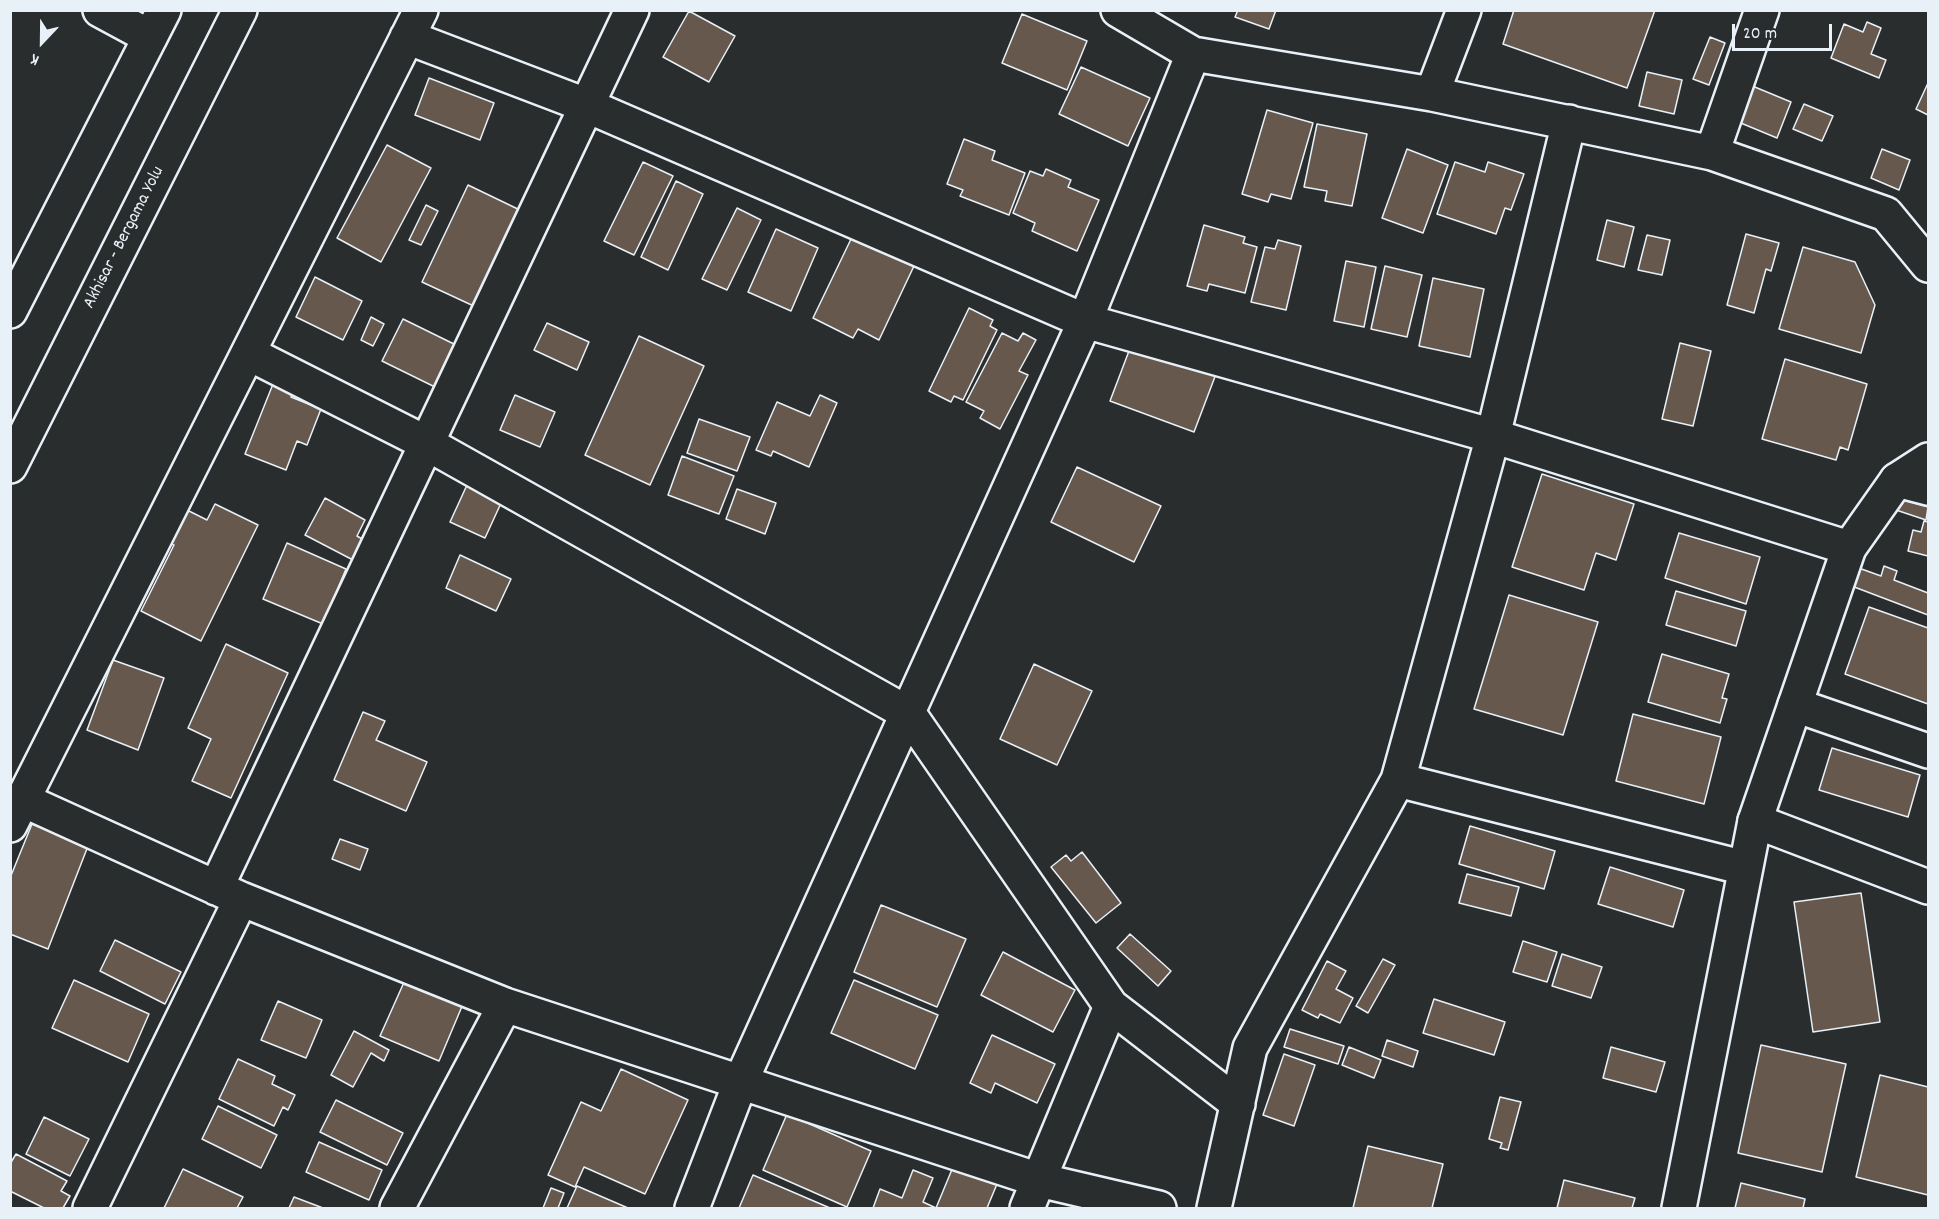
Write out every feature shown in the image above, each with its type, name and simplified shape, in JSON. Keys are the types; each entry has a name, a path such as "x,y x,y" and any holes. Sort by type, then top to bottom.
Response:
{"street":[{"path":"10,311 157,24 100,10"},
{"name":"Akhisar - Bergama Yolu","path":"10,465 240,10"},
{"path":"90,1209 428,444 632,10"},
{"path":"1118,10 1193,54 1432,94 1712,153 1886,214 1929,265"},
{"path":"1432,94 1464,10"},
{"path":"1712,153 1762,10"},
{"path":"1159,1209 1033,1194 741,1081 505,1005 229,894 17,813 415,24 588,106 1085,321 1494,436 1849,548"},
{"path":"692,1209 741,1081 1085,321 1193,54"},
{"path":"1214,1209 1250,1048 1398,780 1494,436 1569,122"},
{"path":"248,353 428,444 909,714 1111,1006 1238,1104"},
{"path":"1679,1209 1755,821 1849,548 1897,480 1929,460"},
{"path":"1897,480 1929,488"},
{"path":"1795,705 1929,751"},
{"path":"1398,780 1745,868"},
{"path":"1755,821 1929,887"},
{"path":"397,1209 505,1005"},
{"path":"1033,1194 1111,1006"}],"building":[{"path":"1238,10 1276,10 1269,29 1235,17"},
{"path":"1514,10 1655,10 1627,88 1503,44"},
{"path":"689,11 735,36 709,82 663,57"},
{"path":"1022,14 1087,41 1067,90 1002,63"},
{"path":"1867,22 1881,28 1871,54 1886,60 1879,78 1831,58 1844,24 1863,32"},
{"path":"1710,37 1725,43 1709,85 1693,79"},
{"path":"1081,67 1150,98 1128,146 1059,114"},
{"path":"1647,72 1682,80 1674,114 1639,106"},
{"path":"429,78 494,103 480,140 415,115"},
{"path":"1928,83 1928,115 1916,109"},
{"path":"1750,85 1791,102 1777,138 1736,121"},
{"path":"1804,104 1833,116 1822,141 1793,129"},
{"path":"1267,110 1313,123 1291,199 1271,194 1268,202 1242,194"},
{"path":"1317,124 1367,134 1352,206 1325,201 1327,191 1304,187"},
{"path":"964,139 995,151 992,160 1025,173 1009,215 960,196 963,190 947,184"},
{"path":"387,145 431,168 381,262 337,238"},
{"path":"1407,149 1448,165 1423,233 1382,218"},
{"path":"1882,149 1910,160 1899,190 1871,178"},
{"path":"643,162 673,176 634,255 604,241"},
{"path":"1455,162 1485,172 1488,162 1524,174 1511,210 1505,208 1496,234 1437,214"},
{"path":"1046,169 1071,180 1068,187 1099,200 1077,251 1032,231 1035,223 1013,213 1030,171 1043,176"},
{"path":"676,181 703,194 668,270 641,257"},
{"path":"468,185 524,212 478,308 422,282"},
{"path":"426,205 438,211 421,245 409,240"},
{"path":"737,208 761,220 727,290 702,279"},
{"path":"1607,220 1634,227 1624,267 1597,260"},
{"path":"1204,225 1245,237 1243,243 1257,247 1245,293 1209,284 1207,291 1187,286"},
{"path":"776,229 818,248 791,311 748,292"},
{"path":"1746,234 1779,243 1771,271 1766,269 1754,313 1727,305"},
{"path":"1647,235 1670,240 1662,275 1638,270"},
{"path":"852,237 914,266 879,340 858,329 853,338 813,318"},
{"path":"1278,240 1301,246 1286,310 1251,302 1265,247 1275,249"},
{"path":"1803,247 1855,262 1875,305 1861,353 1779,329"},
{"path":"1346,261 1376,267 1364,327 1334,321"},
{"path":"1385,266 1422,275 1407,337 1371,329"},
{"path":"315,277 362,301 343,340 296,317"},
{"path":"1433,278 1484,289 1470,357 1419,346"},
{"path":"969,308 993,320 990,326 997,330 963,400 954,396 951,402 929,391"},
{"path":"371,317 384,324 373,346 361,340"},
{"path":"403,319 458,346 437,388 382,361"},
{"path":"547,323 589,342 577,370 534,350"},
{"path":"1002,333 1018,341 1023,333 1036,340 1019,371 1028,375 1000,429 980,418 984,411 966,402"},
{"path":"639,336 704,366 650,485 585,455"},
{"path":"1132,343 1216,374 1194,432 1110,401"},
{"path":"1680,343 1711,351 1693,426 1662,419"},
{"path":"1785,359 1867,384 1848,450 1840,447 1836,460 1762,439"},
{"path":"273,384 293,392 291,397 321,409 307,445 297,441 286,470 245,454"},
{"path":"515,395 555,412 540,447 500,430"},
{"path":"820,395 837,403 809,467 773,451 771,456 756,450 777,402 810,416"},
{"path":"699,419 750,437 737,471 687,453"},
{"path":"682,456 734,476 719,514 668,495"},
{"path":"1077,467 1161,506 1134,562 1051,522"},
{"path":"1542,474 1634,504 1616,560 1596,553 1584,590 1512,567"},
{"path":"467,485 502,501 485,538 450,522"},
{"path":"737,489 776,503 765,534 726,519"},
{"path":"325,498 365,520 357,536 364,540 353,560 305,535"},
{"path":"1900,498 1928,507 1926,520 1896,510"},
{"path":"215,504 258,525 201,641 141,611 174,545 171,544 187,510 207,520"},
{"path":"1924,521 1928,522 1928,556 1908,551 1913,530 1921,532"},
{"path":"1679,533 1760,557 1746,604 1665,578"},
{"path":"287,543 346,569 323,624 263,599"},
{"path":"460,555 511,579 496,611 446,588"},
{"path":"1884,566 1897,571 1894,580 1928,593 1928,615 1849,585 1856,567 1881,576"},
{"path":"1676,591 1746,611 1736,646 1666,625"},
{"path":"1509,595 1598,622 1563,735 1474,709"},
{"path":"1869,607 1928,628 1928,704 1845,674"},
{"path":"226,644 288,673 231,798 192,781 211,739 188,728"},
{"path":"1662,654 1729,674 1722,698 1727,699 1720,723 1648,702"},
{"path":"113,660 164,678 138,750 87,730"},
{"path":"1034,664 1092,691 1057,765 1000,739"},
{"path":"363,712 385,721 376,740 427,762 406,811 334,780"},
{"path":"1633,714 1721,737 1704,804 1616,781"},
{"path":"1832,748 1920,775 1908,817 1819,790"},
{"path":"32,824 88,846 48,949 10,934 10,878"},
{"path":"1470,826 1555,851 1544,889 1459,864"},
{"path":"340,839 368,849 360,870 332,859"},
{"path":"1082,852 1121,903 1096,923 1051,867 1066,855 1071,861"},
{"path":"1610,867 1684,890 1673,927 1598,904"},
{"path":"1467,874 1519,887 1511,916 1459,903"},
{"path":"1861,893 1880,1022 1813,1032 1794,902"},
{"path":"881,905 966,939 937,1007 854,972"},
{"path":"1130,934 1171,971 1158,986 1117,948"},
{"path":"115,940 181,972 165,1004 100,971"},
{"path":"1523,941 1557,952 1547,982 1513,972"},
{"path":"1003,952 1075,990 1053,1032 981,995"},
{"path":"1562,954 1602,967 1591,998 1552,986"},
{"path":"1383,959 1395,965 1368,1013 1356,1006"},
{"path":"1327,961 1346,971 1336,989 1353,998 1340,1023 1320,1014 1318,1018 1302,1010"},
{"path":"74,980 149,1014 128,1062 52,1028"},
{"path":"405,980 463,1004 439,1061 380,1036"},
{"path":"854,980 938,1015 915,1069 831,1033"},
{"path":"1434,999 1505,1022 1494,1055 1423,1033"},
{"path":"278,1001 322,1020 306,1058 261,1040"},
{"path":"1290,1029 1344,1046 1338,1064 1284,1047"},
{"path":"354,1031 389,1050 384,1061 371,1053 353,1087 331,1075"},
{"path":"992,1035 1055,1064 1037,1103 995,1083 991,1093 970,1083"},
{"path":"1387,1040 1418,1051 1413,1067 1382,1056"},
{"path":"1761,1045 1846,1064 1822,1172 1738,1153"},
{"path":"1349,1047 1381,1060 1374,1078 1342,1065"},
{"path":"1611,1047 1665,1062 1656,1092 1603,1078"},
{"path":"1284,1054 1315,1065 1294,1126 1263,1115"},
{"path":"238,1059 275,1076 272,1084 295,1095 288,1110 283,1107 274,1126 219,1099"},
{"path":"621,1069 688,1100 645,1194 584,1167 575,1187 548,1175 581,1102 601,1111"},
{"path":"1880,1075 1928,1087 1928,1195 1856,1177"},
{"path":"1500,1097 1521,1102 1508,1150 1500,1148 1502,1143 1489,1139"},
{"path":"336,1100 403,1133 387,1165 320,1132"},
{"path":"218,1106 277,1135 261,1168 202,1139"},
{"path":"787,1114 871,1151 847,1207 763,1170"},
{"path":"44,1117 89,1139 70,1176 26,1154"},
{"path":"319,1142 382,1170 369,1200 306,1172"},
{"path":"1368,1146 1443,1164 1432,1208 1353,1208"},
{"path":"16,1154 67,1181 61,1191 70,1196 63,1208 44,1208 10,1191 10,1164"},
{"path":"953,1167 997,1184 987,1208 936,1208"},
{"path":"183,1169 243,1197 237,1208 164,1208"},
{"path":"913,1170 933,1178 923,1202 936,1208 873,1208 880,1189 902,1198"},
{"path":"753,1175 830,1208 739,1208"},
{"path":"1564,1180 1635,1198 1632,1208 1557,1208"},
{"path":"1741,1183 1805,1199 1803,1208 1735,1208"},
{"path":"577,1186 628,1208 567,1208"},
{"path":"551,1188 564,1193 558,1208 543,1208"},
{"path":"294,1197 323,1208 289,1208"}]}
